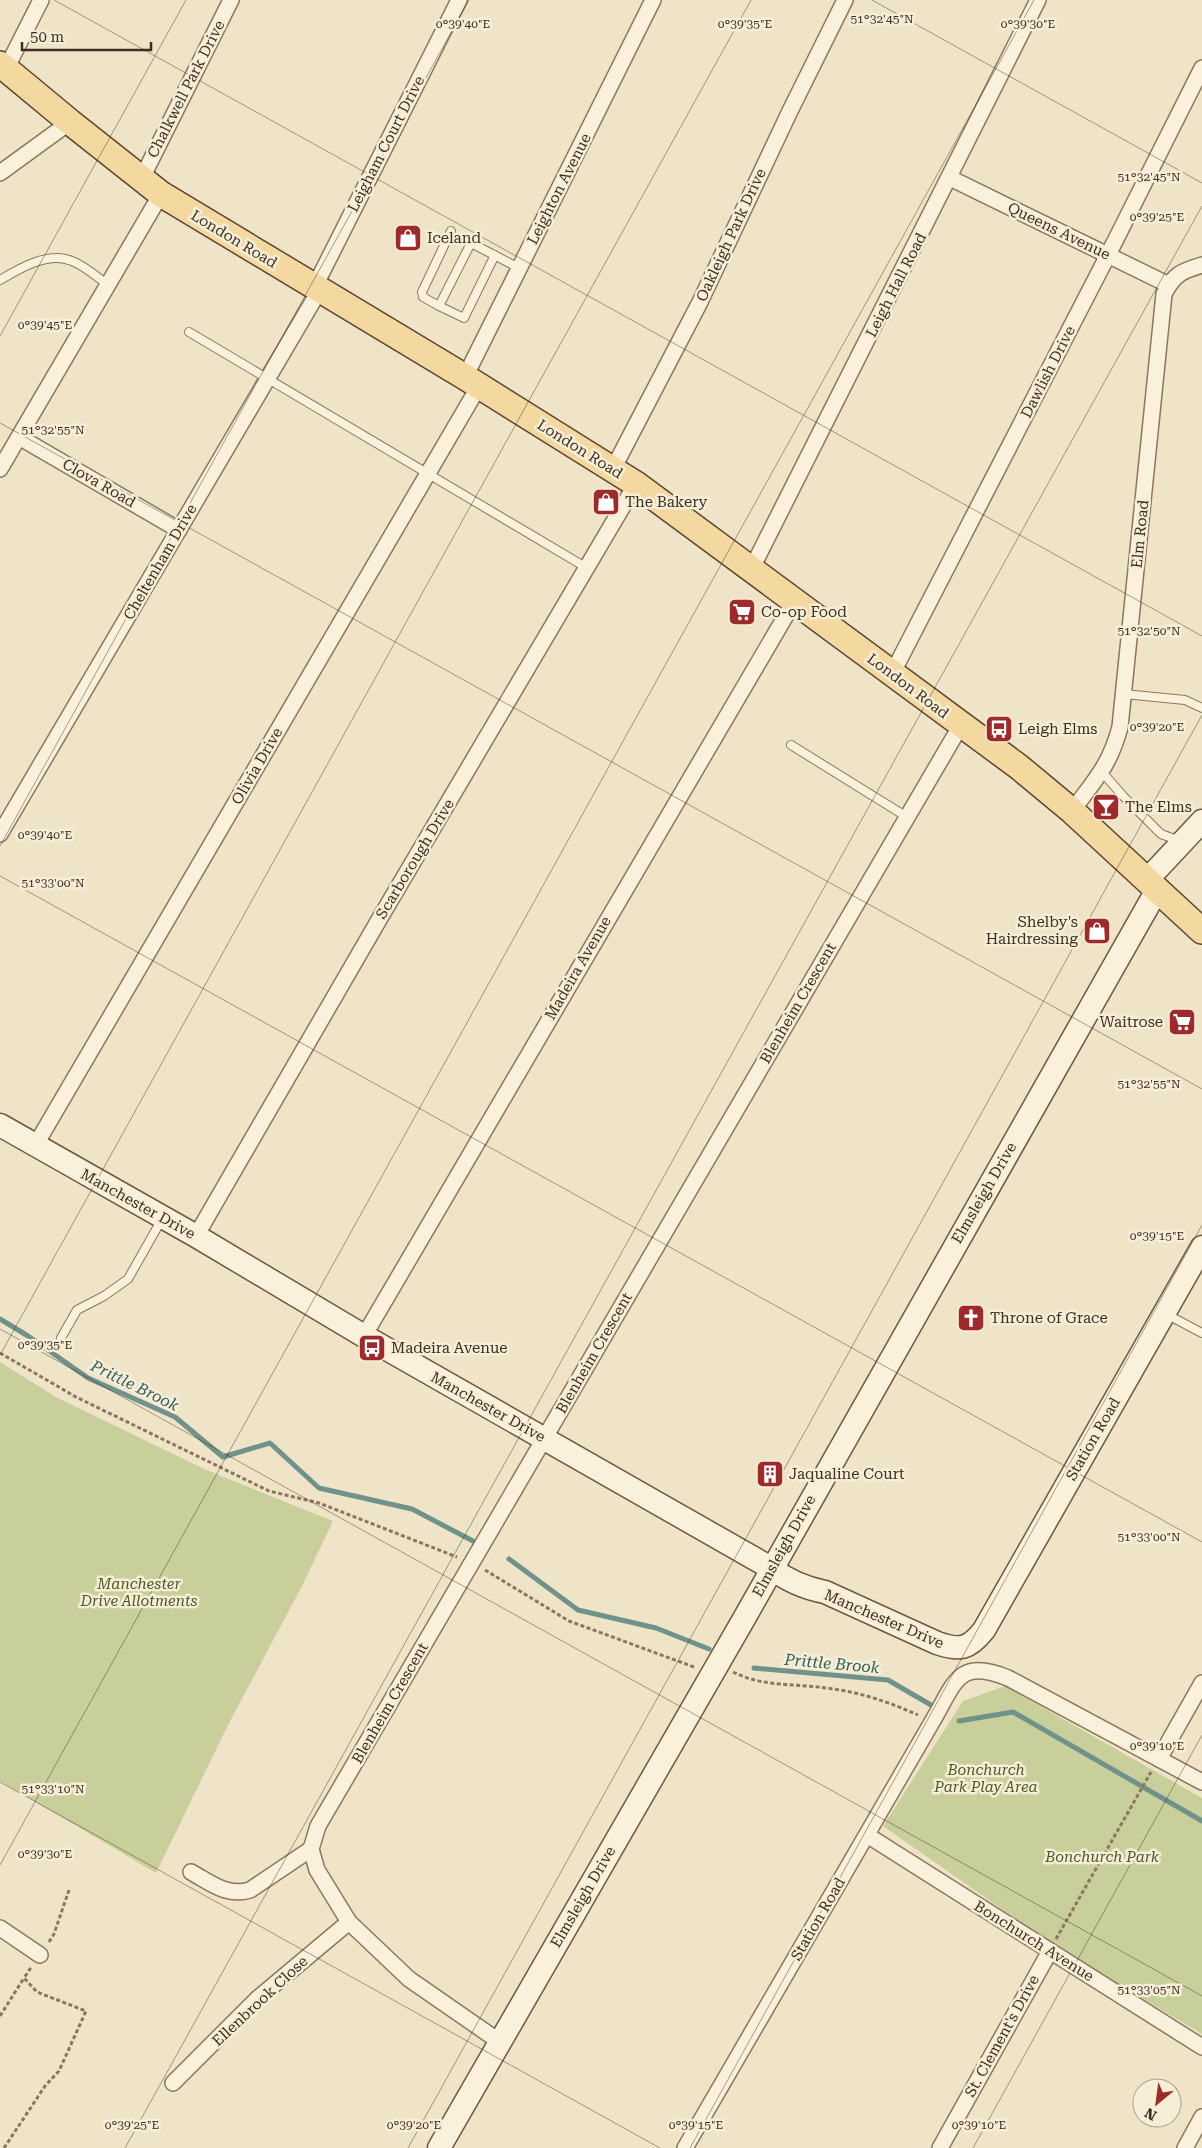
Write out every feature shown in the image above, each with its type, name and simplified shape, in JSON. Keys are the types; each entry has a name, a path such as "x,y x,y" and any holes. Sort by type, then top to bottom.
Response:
{"main road":[{"name":"London Road","path":"3,66 161,194 472,382 636,484 752,568 1018,767 1072,811 1202,931"}],"street":[{"path":"3,66 40,0"},
{"name":"Chalkwell Park Drive","path":"142,178 231,0"},
{"name":"Leigham Court Drive","path":"317,289 458,0"},
{"name":"Leighton Avenue","path":"472,382 519,268 653,0"},
{"name":"Oakleigh Park Drive","path":"613,469 700,302 790,111 845,0"},
{"name":"Leigh Hall Road","path":"752,568 1038,0"},
{"name":"Dawlish Drive","path":"892,674 1202,68"},
{"path":"0,173 70,122"},
{"name":"Queens Avenue","path":"950,178 1169,285"},
{"path":"0,469 161,194"},
{"path":"1169,285 1183,270 1202,265"},
{"name":"Elm Road","path":"1072,811 1102,772 1114,750 1120,726 1163,300 1169,285"},
{"name":"Cheltenham Drive","path":"0,834 268,379 317,289"},
{"name":"Olivia Drive","path":"34,1146 428,474 472,382"},
{"name":"Clova Road","path":"19,436 179,530"},
{"name":"Scarborough Drive","path":"196,1236 385,910 636,484"},
{"name":"Madeira Avenue","path":"364,1336 795,600"},
{"name":"Blenheim Crescent","path":"311,1849 318,1826 961,725"},
{"name":"Elmsleigh Drive","path":"439,2148 771,1568 1152,885 1183,842 1202,822"},
{"name":"Manchester Drive","path":"0,1126 196,1236 364,1336 771,1568 786,1579 805,1588 825,1592 951,1648 964,1647 974,1642 984,1630"},
{"name":"Station Road","path":"984,1630 1202,1247"},
{"name":"Station Road","path":"685,2148 866,1835 962,1675 974,1669 992,1671 1008,1678 1155,1764"},
{"path":"1202,1683 1155,1764 1202,1782"},
{"name":"Bonchurch Avenue","path":"866,1835 1051,1948 1202,2047"},
{"path":"190,1872 227,1892 239,1894 250,1890 311,1849 317,1870 350,1922 408,1979 500,2042"},
{"name":"Ellenbrook Close","path":"173,2083 257,1999 350,1922"},
{"path":"0,1928 40,1955"},
{"name":"St. Clement's Drive","path":"940,2148 1051,1948"},
{"path":"1185,2148 1202,2117"}],"lane":[{"path":"451,231 422,292 423,297 439,306 464,318 495,255"},
{"path":"439,306 471,243 519,268"},
{"path":"0,280 40,261 55,257 74,261 108,285"},
{"path":"190,332 587,568"},
{"path":"1124,694 1185,700 1202,708"},
{"path":"791,744 907,817"},
{"path":"1102,772 1161,834 1183,842"},
{"path":"61,1338 77,1310 104,1296 128,1279 163,1218"},
{"path":"1165,1313 1202,1333"}],"path":[{"path":"1051,1948 1155,1764"},
{"path":"0,2016 54,1934 70,1890"},
{"path":"4,2148 45,2086 59,2071 86,2011 37,1992 24,1978"}],"green space":[{"name":"Manchester Drive Allotments","path":"0,1362 56,1397 204,1469 333,1521 301,1588 228,1725 156,1873 0,1781"},
{"name":"Bonchurch Park","path":"1005,1686 1202,1798 1202,2034 1053,1945 883,1826 963,1701"}],"waterway":[{"name":"Prittle Brook","path":"0,1319 88,1378 175,1417 223,1457 270,1443 319,1488 412,1509 473,1541"},
{"name":"Prittle Brook","path":"509,1559 578,1610 656,1628 709,1649"},
{"name":"Prittle Brook","path":"754,1668 888,1680 931,1705"},
{"name":"Prittle Brook","path":"959,1721 1013,1712 1202,1821"}],"place":[{"name":"Iceland","path":"408,238"},
{"name":"The Bakery","path":"606,502"},
{"name":"Co-op Food","path":"742,612"},
{"name":"Leigh Elms","path":"999,729"},
{"name":"The Elms","path":"1106,807"},
{"name":"Shelby's Hairdressing","path":"1097,931"},
{"name":"Waitrose","path":"1182,1022"},
{"name":"Throne of Grace","path":"971,1318"},
{"name":"Madeira Avenue","path":"372,1348"},
{"name":"Jaqualine Court","path":"770,1474"}],"park label":[{"name":"Bonchurch Park Play Area","path":"986,1778"}]}
